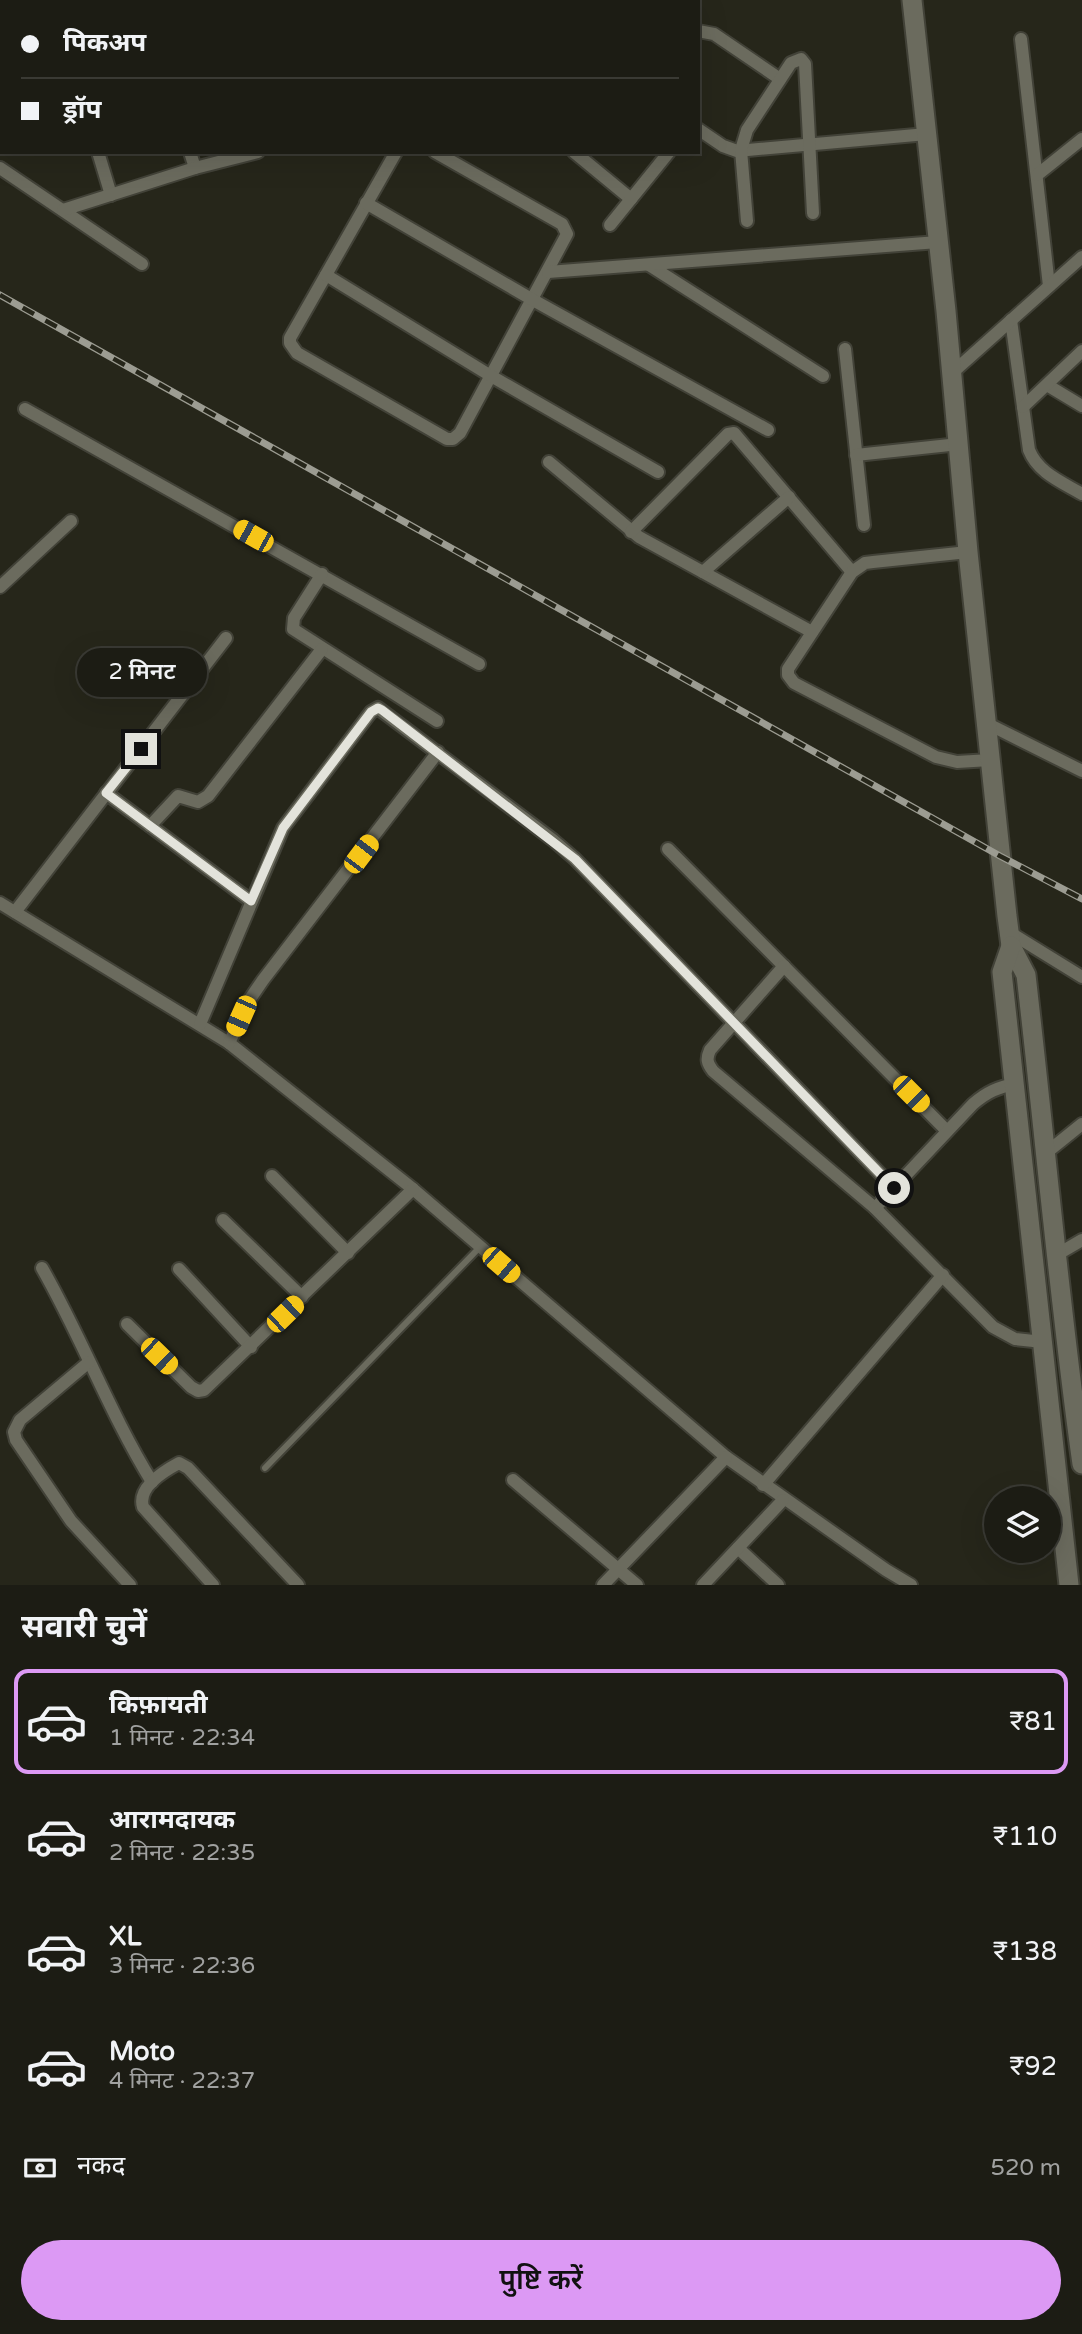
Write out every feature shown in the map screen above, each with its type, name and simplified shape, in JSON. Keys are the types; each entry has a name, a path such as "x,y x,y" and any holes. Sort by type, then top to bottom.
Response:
{"main road":[{"path":"912,5 939,242 1005,901 1010,939 1026,975 1058,1254 1075,1358 1082,1464"},
{"path":"1010,939 1002,972 1069,1585"}],"street":[{"path":"700,31 714,34 780,79"},
{"path":"1021,39 1049,286"},
{"path":"747,220 741,150 747,130 796,59 804,61 813,213"},
{"path":"700,130 730,150 927,134"},
{"path":"1037,175 1082,139"},
{"path":"99,154 111,195"},
{"path":"191,154 195,168"},
{"path":"63,210 195,168 250,154"},
{"path":"395,154 290,338 290,343 297,352 447,439 453,439 460,433 567,234 562,224 439,154"},
{"path":"576,154 631,199"},
{"path":"610,225 667,154"},
{"path":"0,156 1,169 142,264"},
{"path":"366,203 533,300 768,429"},
{"path":"548,272 939,242"},
{"path":"952,373 1082,257"},
{"path":"649,265 824,376"},
{"path":"326,275 491,376 658,472"},
{"path":"1011,320 1032,459 1043,471 1082,495"},
{"path":"845,349 863,525"},
{"path":"1023,407 1082,351"},
{"path":"1047,385 1082,406"},
{"path":"26,409 322,573 479,664"},
{"path":"631,532 728,434 734,433 852,572"},
{"path":"856,455 959,444"},
{"path":"549,462 631,532 812,632"},
{"path":"703,572 789,497"},
{"path":"0,587 71,521"},
{"path":"968,552 864,563 852,572 788,669 788,675 794,683 936,757 957,762 990,760"},
{"path":"322,573 294,618 292,624 297,634 437,721"},
{"path":"15,912 226,639"},
{"path":"150,826 178,796 198,802 208,796 322,649"},
{"path":"200,1024 283,828 371,712 378,708 575,859 894,1188"},
{"path":"986,723 1082,771"},
{"path":"229,1043 250,999 263,980 438,752"},
{"path":"106,793 251,901"},
{"path":"668,849 947,1131"},
{"path":"0,903 229,1043 413,1189 726,1457 783,1500 911,1585"},
{"path":"1010,939 1082,977"},
{"path":"784,966 710,1050 708,1064 875,1208 993,1327 1016,1339 1043,1342"},
{"path":"875,1208 986,1093 998,1087 1016,1084"},
{"path":"1046,1153 1082,1124"},
{"path":"272,1176 348,1252"},
{"path":"127,1324 198,1391 204,1390 413,1189"},
{"path":"223,1220 302,1297"},
{"path":"1058,1254 1082,1240"},
{"path":"42,1268 67,1312 131,1448 152,1482"},
{"path":"179,1269 251,1347"},
{"path":"763,1485 943,1275"},
{"path":"89,1362 20,1420 14,1432 16,1440 71,1521 130,1585"},
{"path":"603,1585 726,1457"},
{"path":"213,1585 142,1507 141,1497 152,1482 175,1465 184,1464 298,1585"},
{"path":"513,1480 637,1585"},
{"path":"703,1585 783,1500"},
{"path":"737,1548 778,1585"}],"lane":[{"path":"265,1468 480,1247"}],"railway":[{"path":"0,295 1000,856 1082,899"}],"route":[{"path":"141,749 106,793 251,901 283,828 295,808 371,712 378,708 382,710 575,859 894,1188"}]}
